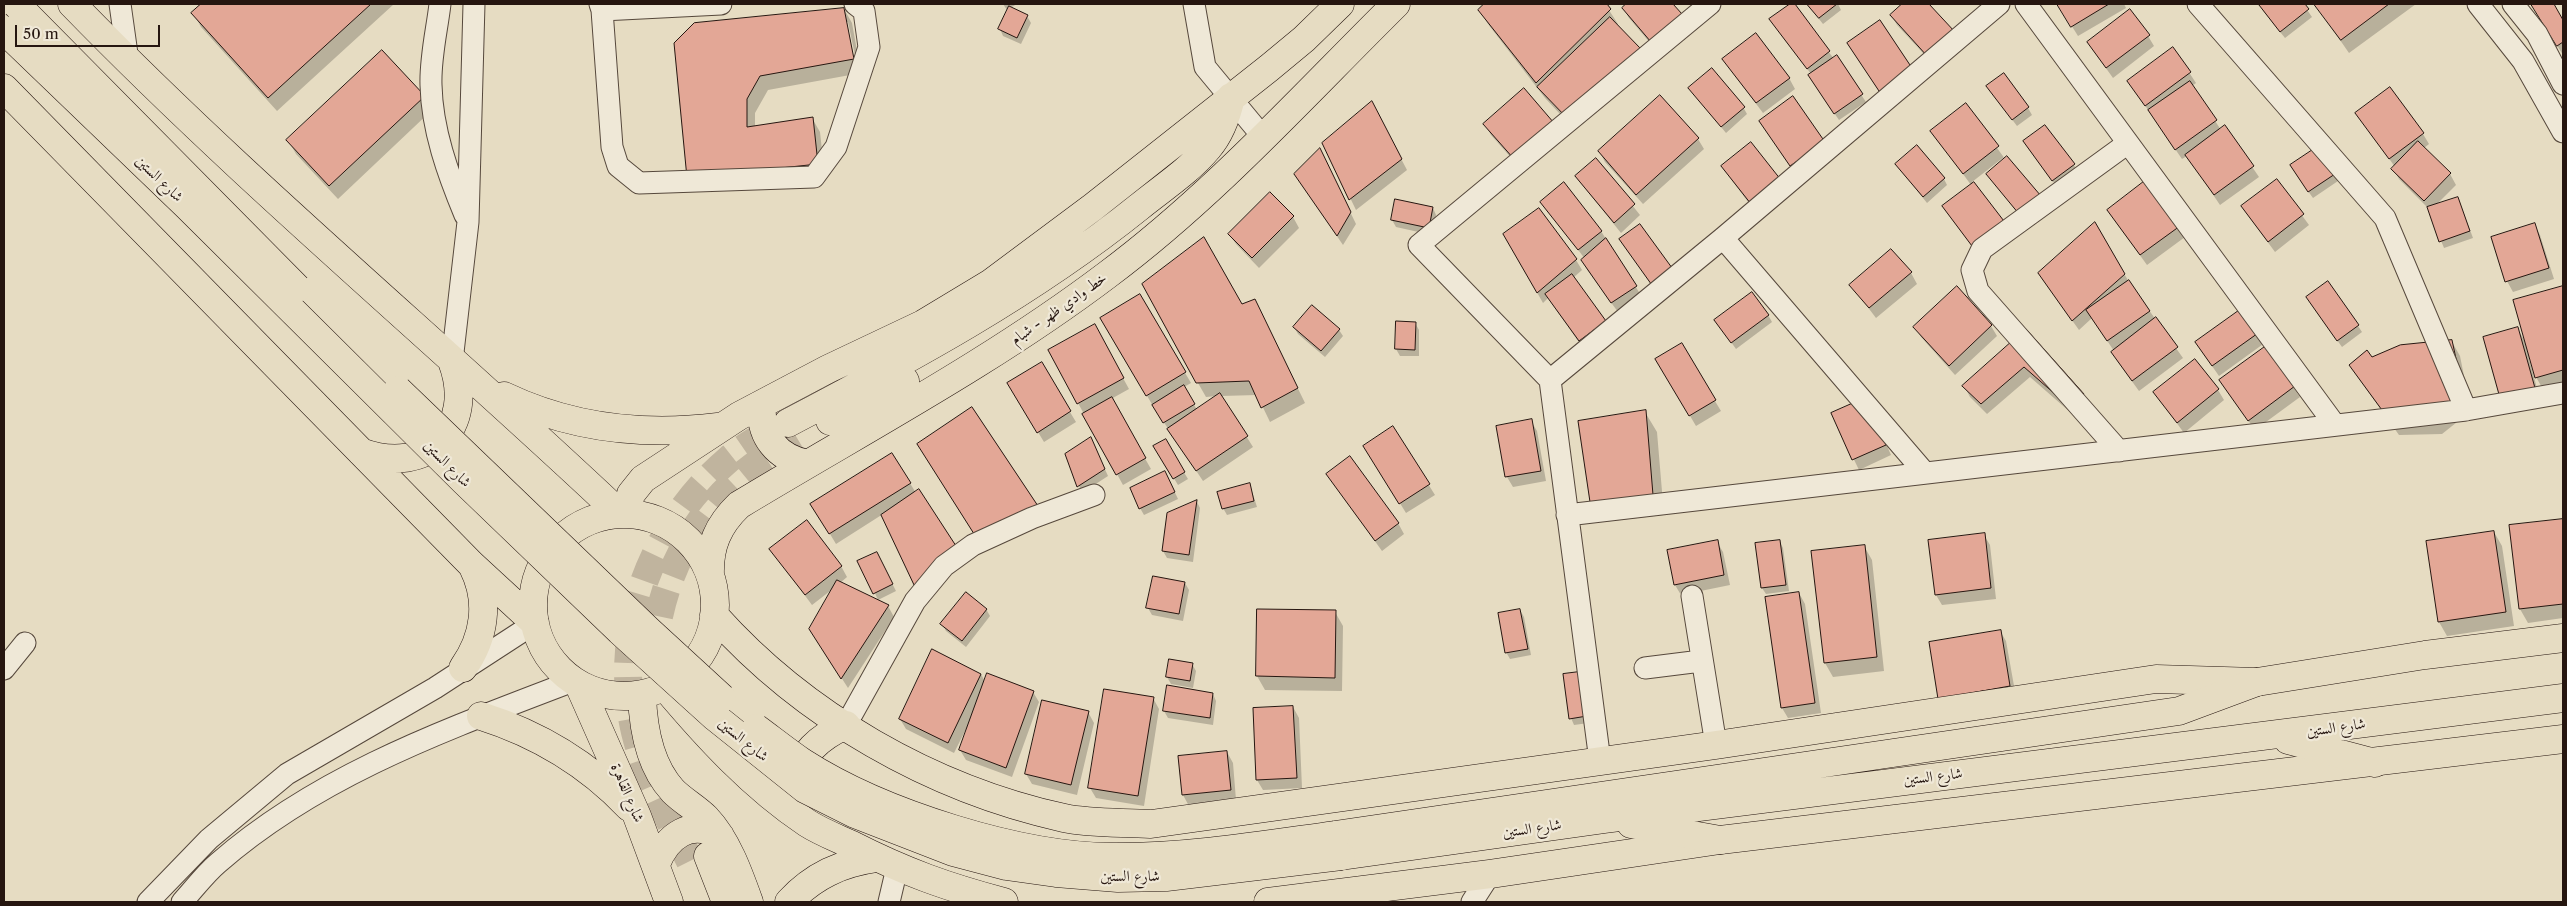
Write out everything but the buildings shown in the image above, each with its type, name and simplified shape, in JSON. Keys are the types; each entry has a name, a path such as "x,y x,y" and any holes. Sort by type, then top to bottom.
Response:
{"main road":[{"name":"شارع الستين","path":"16,4 400,391 648,630 753,726 802,762 852,789 954,829 1016,846 1078,856 1115,857 1169,856 1338,846 1605,819 2563,698"},
{"path":"72,4 128,61 452,361 623,513"},
{"path":"623,513 630,494 643,479 722,426 762,404 923,324 991,284 1093,207 1304,40 1340,4"},
{"name":"خط وادي ظهر - شبام","path":"710,575 711,549 715,536 729,514 739,505 1028,333 1109,275 1174,221 1263,137 1396,4"},
{"name":"شارع الستين","path":"4,30 187,206 464,482 715,717 805,789 855,814 953,852 1006,866 1056,873 1118,878 1166,877 1338,846 2178,711 2257,682"},
{"path":"4,88 471,564 535,623"},
{"path":"1231,97 1226,117 1208,148 1148,200 1085,249 1028,288 956,333 792,430 919,374 1060,292 1152,222 1224,156 1248,141 1263,137"},
{"path":"361,452 379,459 398,460 417,456 447,434 456,417 460,398 459,379 452,361"},
{"path":"479,383 536,409 597,426 660,431 722,426"},
{"path":"762,404 762,425 772,444 788,458 808,464"},
{"path":"623,513 644,515 662,521 692,543 703,558 710,575 714,594 714,615 704,649 680,677 654,691 610,696 576,683 559,670 548,656 540,641 535,623 533,604 535,584 542,566 552,549 565,534 600,516 623,513"},
{"path":"463,668 478,644 484,617 482,589 471,564"},
{"name":"شارع الستين","path":"714,615 757,660 805,697 870,741 921,769 984,796 1066,818 1151,824 1716,745 2156,679 2257,682 2425,655 2563,638"},
{"name":"شارع القاهرة","path":"576,683 637,816 669,902"},
{"name":"شارع الستين","path":"654,691 808,824 887,863 943,886 1004,902"},
{"path":"654,691 646,736 661,774 673,791 706,818 706,902"},
{"path":"481,716 526,732 568,755 604,783 637,816"},
{"path":"790,810 792,783 803,758 822,738 846,725"},
{"path":"2274,736 2375,764"},
{"path":"1268,902 1330,899 1720,840 2176,785 2375,764 2563,739"},
{"path":"1605,819 1720,840"},
{"path":"656,864 666,844 682,833 699,828 708,829 706,851 726,902"},
{"path":"706,851 749,902"},
{"path":"789,902 811,881 842,865 887,863"}],"street":[{"path":"120,4 128,61"},
{"path":"440,4 431,84 438,134 448,175 468,222"},
{"path":"452,361 468,222 474,4"},
{"path":"721,4 601,7 612,147 618,166 639,183 814,177 836,147 869,47 864,11 855,4"},
{"path":"1194,4 1206,66 1263,137"},
{"path":"1600,761 1550,380 1419,245 1710,4"},
{"path":"1550,380 1723,238 1999,4"},
{"path":"2026,4 2335,425"},
{"path":"2198,4 2385,218 2466,410"},
{"path":"2478,4 2523,61 2563,132"},
{"path":"2513,4 2537,34 2563,84"},
{"path":"2119,451 1978,291 1972,270 1982,249 2128,143"},
{"path":"1723,238 1925,473"},
{"path":"1567,515 2466,410 2563,393"},
{"path":"846,725 915,601 944,566 972,545 1032,518 1094,495"},
{"path":"1692,596 1716,745"},
{"path":"148,902 209,839 287,774 435,688 463,668 535,623"},
{"path":"4,669 25,643"},
{"path":"1645,668 1702,661"},
{"path":"182,902 217,864 302,800 396,752 481,716 576,683"},
{"path":"287,774 302,800"},
{"path":"887,863 888,902"},
{"path":"1472,902 1490,874"}],"tunnel":[{"path":"690,861 666,814 645,766 635,732 629,694 629,656 634,619 644,583 659,548 678,516 702,486 729,459 749,444 786,423"},
{"path":"654,658 656,632 669,580 693,532 726,490 758,463 797,438"}]}
